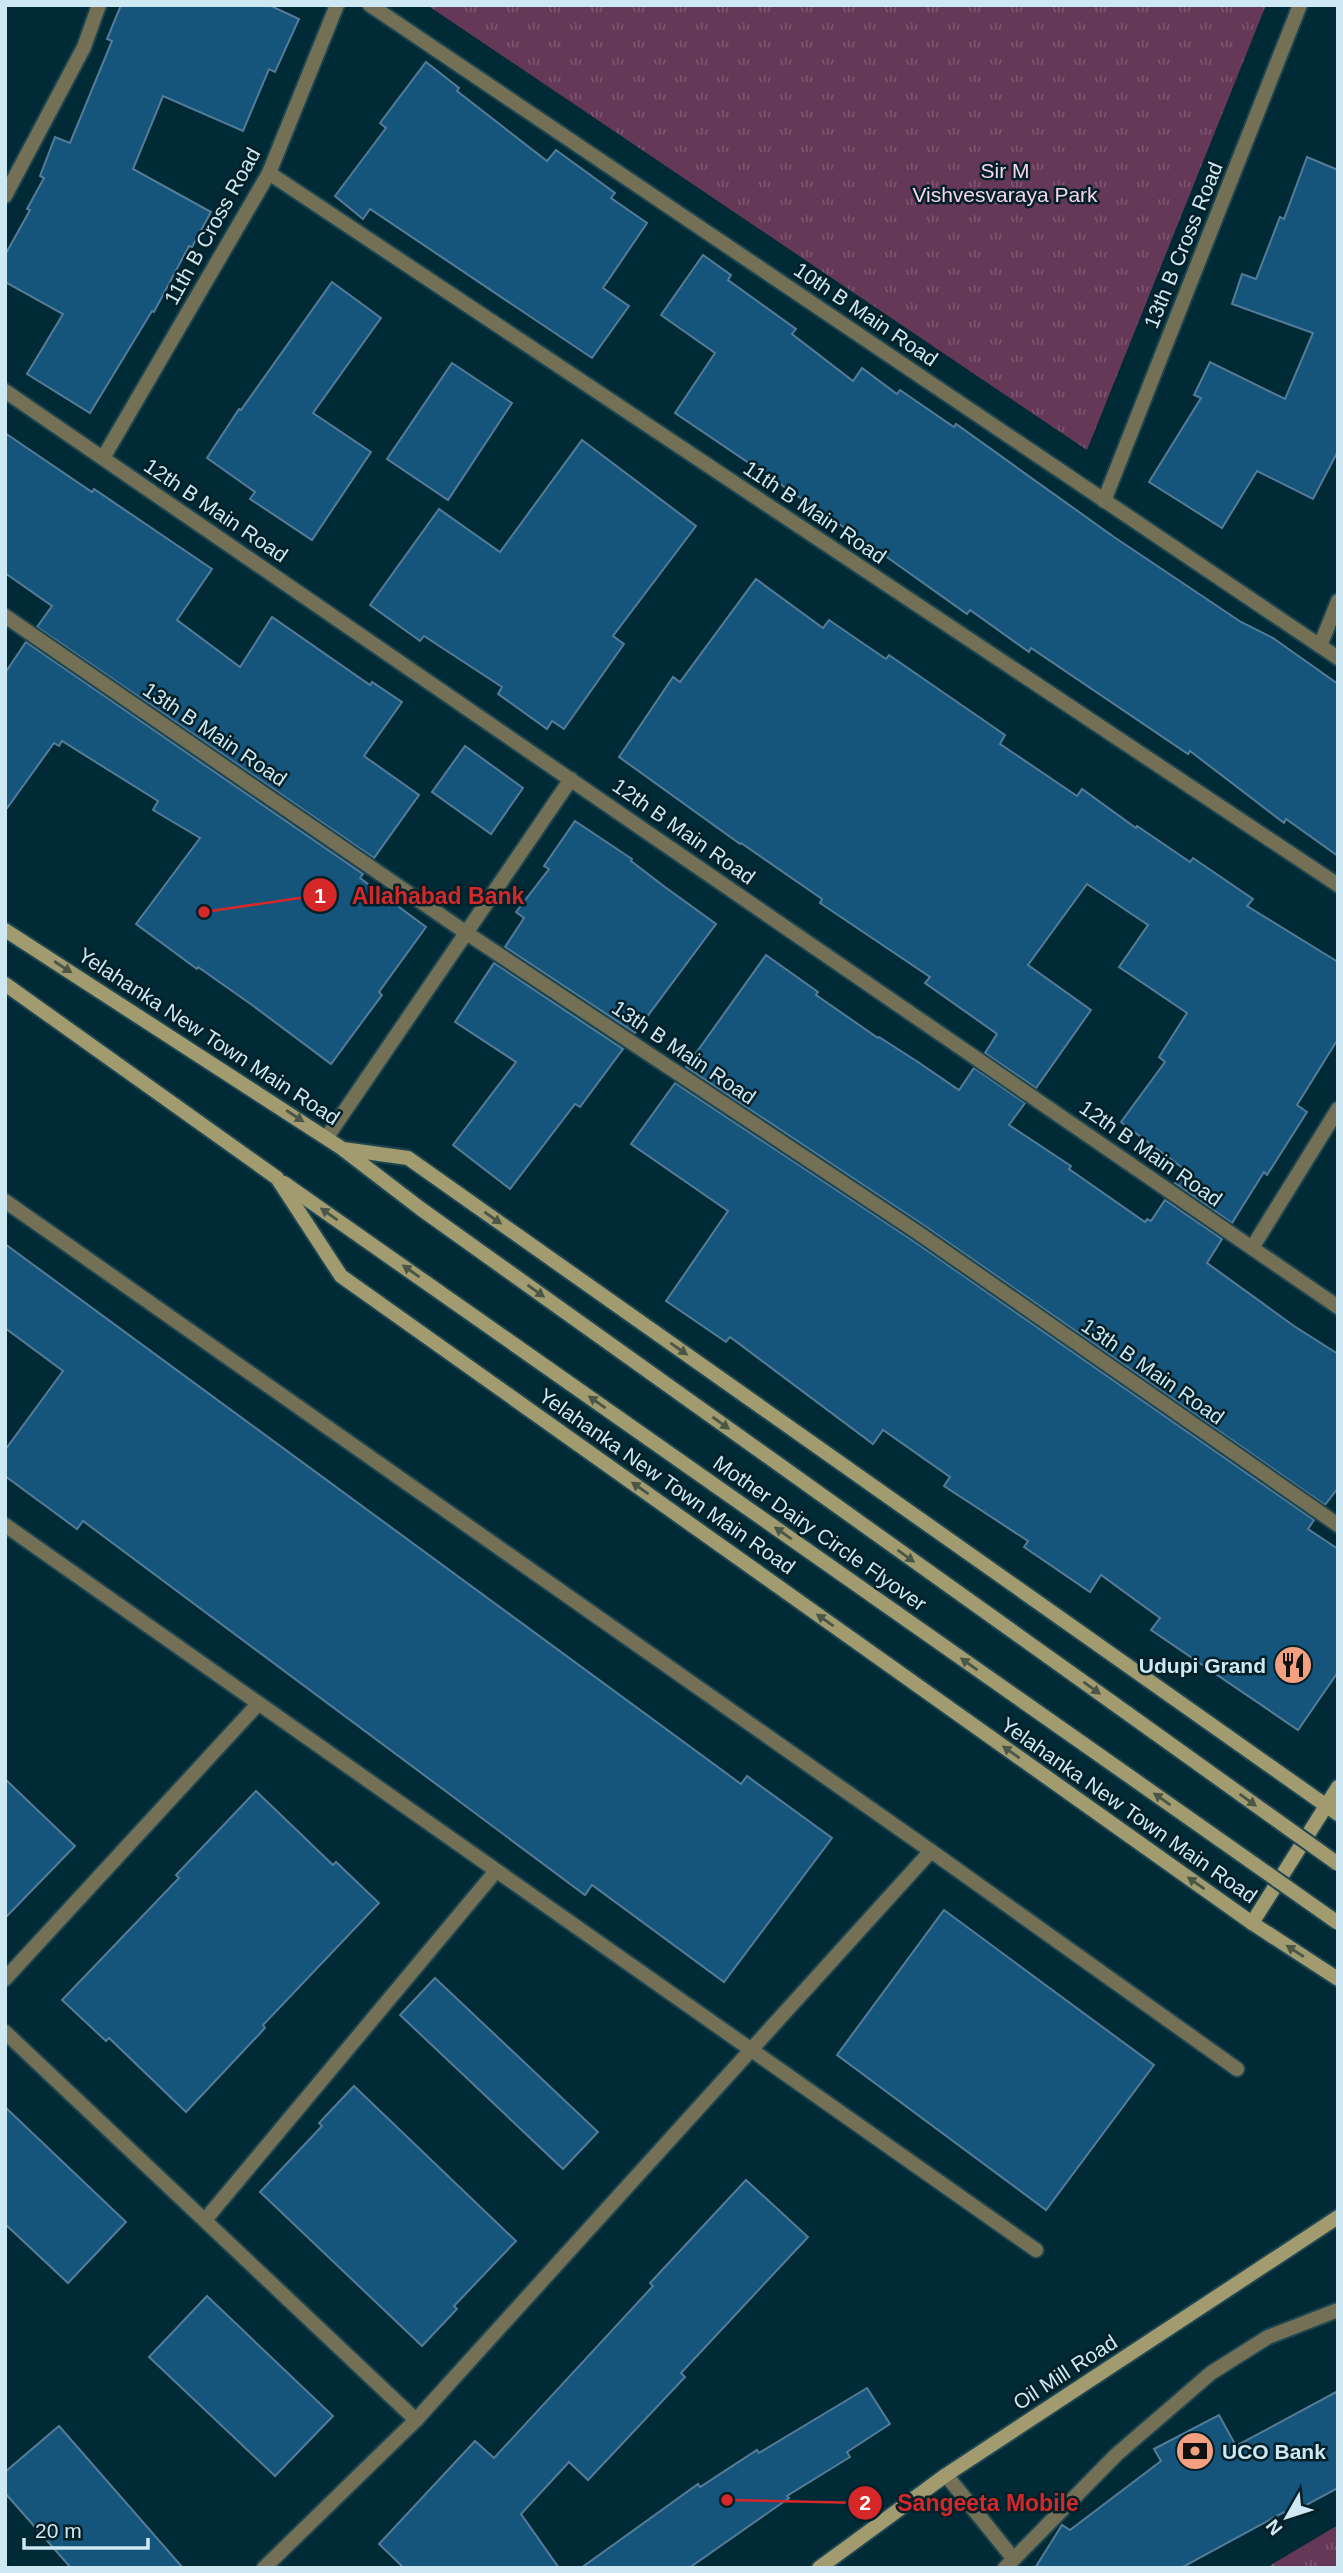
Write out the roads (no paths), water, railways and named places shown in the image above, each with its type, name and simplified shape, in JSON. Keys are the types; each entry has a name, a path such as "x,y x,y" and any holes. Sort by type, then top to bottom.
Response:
{"main road":[{"name":"Yelahanka New Town Main Road","path":"5,930 343,1149 408,1158 1332,1809"},
{"name":"Yelahanka New Town Main Road","path":"5,984 277,1178 341,1276 1252,1923 1338,1979"},
{"name":"Mother Dairy Circle Flyover","path":"343,1149 421,1209 1338,1864"},
{"name":"Mother Dairy Circle Flyover","path":"277,1178 1338,1923"},
{"path":"1252,1923 1332,1809 1338,1787"},
{"name":"Oil Mill Road","path":"819,2568 946,2475 1338,2217"}],"street":[{"path":"5,196 84,47 99,5"},
{"name":"11th B Cross Road","path":"103,458 269,173 337,5"},
{"name":"10th B Main Road","path":"370,5 1338,658"},
{"name":"13th B Cross Road","path":"1104,501 1300,5"},
{"name":"11th B Main Road","path":"269,173 1338,885"},
{"name":"12th B Main Road","path":"5,391 1338,1307"},
{"path":"1320,646 1338,601"},
{"name":"13th B Main Road","path":"5,616 468,934 917,1232 1338,1525"},
{"path":"327,1137 468,934 571,779"},
{"path":"1252,1248 1338,1109"},
{"path":"5,1201 1237,2069"},
{"path":"5,1525 1036,2250"},
{"path":"5,1979 258,1704"},
{"path":"264,2568 416,2420 931,1851"},
{"path":"205,2220 496,1871"},
{"path":"5,2032 416,2420"},
{"path":"946,2475 1009,2563 1116,2455 1211,2374 1268,2337 1338,2309"}],"place":[{"name":"Allahabad Bank","path":"204,912"},
{"name":"Udupi Grand","path":"1293,1665"},
{"name":"UCO Bank","path":"1195,2451"},
{"name":"Sangeeta Mobile","path":"727,2500"}],"park label":[{"name":"Sir M Vishvesvaraya Park","path":"1005,182"}]}
